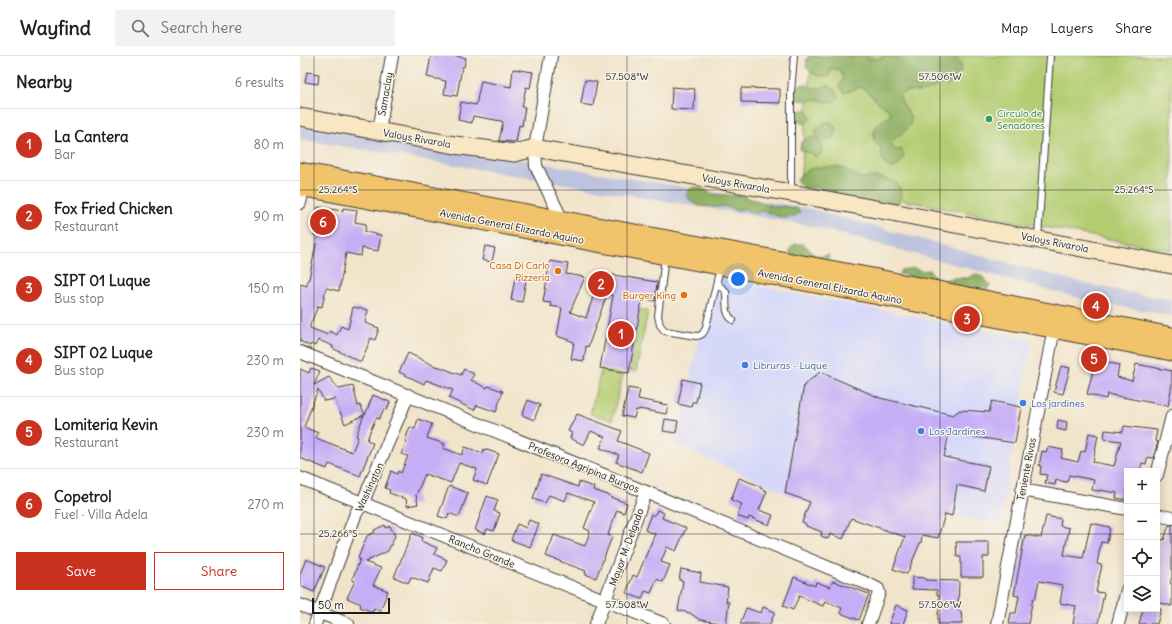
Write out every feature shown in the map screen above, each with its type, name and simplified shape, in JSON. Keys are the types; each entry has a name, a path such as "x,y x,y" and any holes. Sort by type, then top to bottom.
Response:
{"main road":[{"name":"Avenida General Elizardo Aquino","path":"302,184 562,220 868,277 1172,351"},
{"name":"Avenida General Elizardo Aquino","path":"302,184 721,265 1055,322 1172,337"}],"street":[{"name":"Samaclay","path":"379,131 392,56"},
{"path":"551,56 535,148 536,164 562,220"},
{"name":"Valoys Rivarola","path":"300,117 455,145 514,153 535,148 791,193 1172,265"},
{"name":"Teniente Rivas","path":"997,624 1055,322"},
{"name":"Profesora Agripina Burgos","path":"300,352 646,492 868,584 878,590 879,593 868,624"},
{"name":"Washington","path":"315,624 356,513 363,503 366,492 408,395"},
{"path":"1159,468 1172,416"},
{"name":"Rancho Grande","path":"300,478 664,624"},
{"path":"1022,490 1124,508"},
{"name":"Mayor M. Delgado","path":"596,624 606,601 646,492"},
{"path":"1160,516 1172,518"},
{"path":"1118,624 1124,601"},
{"path":"300,605 348,624"}],"lane":[{"path":"791,193 791,92 794,56"},
{"path":"1038,239 1050,56"},
{"path":"665,255 658,316 660,325 665,331 696,336 704,333 718,284 721,265"},
{"path":"718,284 726,292 727,313 728,317 733,320"}],"shaded area":[{"path":"300,122 810,209 1090,285 1172,300 1172,316 1086,300 807,225 300,139"},
{"path":"713,277 1032,340 1000,525 945,514 938,538 922,535 921,543 785,493 675,444"}],"green space":[{"path":"809,56 865,56 870,59 875,59 885,56 956,56 961,63 961,71 948,85 939,84 927,91 909,92 899,95 910,115 911,123 905,131 890,142 893,149 902,150 904,158 898,166 890,169 882,159 881,147 874,141 875,128 891,115 887,108 878,103 865,89 860,87 844,93 839,86 843,79 840,70 832,68 829,76 819,76 813,74 806,67 807,58"},
{"name":"Círculo de Senadores","path":"812,56 1172,56 1172,251 800,181"},
{"path":"804,84 816,88 828,85 835,90 839,97 832,103 816,99 808,101 799,100 793,96 795,87"},
{"path":"807,110 811,118 805,124 797,121 794,112"},
{"path":"831,122 837,130 834,138 826,141 817,138 821,143 822,152 817,158 810,153 800,150 801,142 808,138 816,137 816,129 823,123"},
{"path":"818,167 836,167 844,169 860,178 877,177 894,181 900,188 901,196 898,204 892,209 827,193 821,188 803,188 797,181 801,175 805,171"},
{"path":"695,187 704,189 712,194 742,196 776,207 784,206 797,209 800,212 788,218 766,212 756,214 745,209 736,210 724,206 699,206 692,202 687,196 688,192"},
{"path":"795,244 804,244 816,256 829,255 827,263 790,255 791,248"},
{"path":"914,268 922,271 930,270 934,277 934,281 899,274 901,270"},
{"path":"976,274 984,278 990,285 984,295 942,285 943,281 951,278 968,278"},
{"path":"615,304 648,311 636,372 603,365"},
{"path":"601,370 623,375 612,420 590,414"}],"building":[{"path":"431,56 455,56 466,58 464,67 462,67 457,96 444,94 446,81 427,77"},
{"path":"513,69 533,72 530,88 526,87 522,107 525,107 522,126 519,125 516,142 499,141 503,122 501,121 473,116 472,123 458,120 461,102 476,105 481,81 511,87"},
{"path":"307,72 319,74 318,84 305,82"},
{"path":"585,80 597,82 593,106 581,104"},
{"path":"672,87 695,89 694,110 671,109"},
{"path":"741,88 780,89 780,103 741,102"},
{"path":"318,207 343,211 343,208 357,210 355,222 366,224 365,232 381,235 378,251 362,248 361,256 346,253 339,291 326,288 322,307 318,306 310,325 310,328 328,335 330,331 337,335 341,326 348,329 353,307 368,310 365,323 379,328 375,340 371,338 361,362 332,348 333,346 318,340 315,346 311,344 310,346 300,341 300,284 307,286 309,279 318,235 314,235"},
{"path":"485,246 495,248 492,262 482,260"},
{"path":"550,261 568,264 566,274 585,277 570,312 586,318 601,273 657,282 655,301 642,299 629,373 600,368 613,296 607,294 588,347 586,346 584,361 571,359 574,342 557,336 562,308 550,306 551,303 543,302"},
{"path":"515,278 526,280 522,302 511,300"},
{"path":"1084,352 1106,356 1105,362 1119,365 1117,377 1132,381 1136,364 1172,371 1172,384 1168,406 1107,394 1106,399 1087,394 1095,363 1083,361"},
{"path":"408,353 437,367 461,375 464,369 474,374 471,380 487,388 488,386 503,391 496,412 477,405 474,410 449,398 453,390 426,380 424,384 399,372"},
{"path":"1061,366 1070,368 1063,394 1054,392"},
{"path":"311,368 320,371 314,385 329,377 339,389 353,386 358,406 360,405 365,415 373,395 390,402 387,410 384,409 379,419 376,418 371,429 367,440 373,443 360,476 329,464 327,469 300,458 300,369 309,373","holes":["318,389 324,401 335,399 345,424 364,415 352,452 316,438 318,433 304,427"]},
{"path":"820,372 880,398 953,415 960,410 989,412 992,401 1021,407 1015,443 949,433 944,457 989,466 984,491 957,485 952,516 945,514 938,538 922,535 921,543 907,574 893,569 905,537 851,518 843,539 830,534 828,539 821,536 822,532 806,526 806,524 802,522 810,502 785,493 804,385"},
{"path":"683,379 700,383 696,402 692,402 691,407 678,404"},
{"path":"628,388 640,390 638,399 668,405 666,414 639,409 636,410 634,418 622,416"},
{"path":"528,400 540,405 534,420 522,415"},
{"path":"577,414 622,431 618,441 649,453 642,472 616,462 619,455 600,448 605,437 591,431 584,445 570,438 572,433 568,431"},
{"path":"418,419 432,424 427,438 445,444 443,448 462,455 465,447 483,453 484,449 499,454 487,485 473,480 477,469 459,463 451,483 425,474 416,495 418,504 407,506 406,499 389,493 390,490 385,488 391,471 397,474 398,471 401,473 408,456 401,454 407,441 405,440 410,427 415,429"},
{"path":"665,419 678,421 676,433 663,431"},
{"path":"1058,420 1067,422 1066,431 1057,429"},
{"path":"1124,426 1157,430 1155,441 1158,442 1153,458 1148,457 1146,464 1142,463 1141,468 1124,468 1124,499 1116,498 1117,493 1092,490 1094,480 1069,475 1067,482 1056,480 1055,485 1045,483 1047,475 1040,474 1041,466 1039,466 1042,451 1046,452 1048,447 1063,450 1061,458 1078,462 1081,451 1085,452 1089,433 1098,435 1093,462 1114,466 1121,441 1104,439 1105,430 1123,432"},
{"path":"541,474 578,487 579,482 594,487 593,490 627,503 624,513 617,510 608,535 612,537 596,578 585,574 586,571 546,556 554,535 585,546 590,531 584,528 594,502 568,493 565,501 549,495 545,503 533,499"},
{"path":"739,478 760,486 760,488 767,491 759,510 773,515 769,525 749,517 748,520 737,516 742,504 731,500"},
{"path":"449,486 468,493 459,517 449,513 447,519 438,516"},
{"path":"487,496 498,500 494,511 500,513 494,531 487,529 485,534 475,530"},
{"path":"657,510 664,513 662,518 686,528 676,551 667,547 661,562 670,565 663,582 657,579 651,593 645,591 642,599 626,593 633,575 637,577 655,534 645,530 651,514 654,516"},
{"path":"1046,516 1061,519 1060,526 1069,528 1064,555 1083,558 1091,523 1110,527 1107,543 1101,542 1097,564 1102,565 1096,592 1104,593 1098,624 1073,624 1076,606 1060,603 1063,585 1039,581 1035,599 1033,598 1028,624 1009,624 1011,613 1016,613 1019,596 1014,595 1025,535 1041,538"},
{"path":"529,520 539,524 530,547 511,540 517,524 526,528"},
{"path":"385,525 386,528 390,526 395,536 388,551 365,562 381,568 373,585 388,591 380,611 374,608 373,612 360,607 361,604 347,598 355,581 352,580 360,559 358,558 367,536 375,532 374,530"},
{"path":"1169,525 1172,525 1172,577 1170,583 1172,584 1172,606 1160,603 1160,539 1164,540"},
{"path":"412,533 422,537 421,541 437,548 434,554 447,560 442,571 434,568 428,583 411,577 408,583 394,577"},
{"path":"956,542 989,542 989,557 983,557 983,577 961,577 961,557 957,557"},
{"path":"306,559 325,567 314,592 300,586 300,574"},
{"path":"681,569 701,573 700,582 728,587 726,602 729,602 726,624 700,620 690,613 678,610 683,581 679,580"},
{"path":"794,577 815,586 816,582 830,587 833,581 869,594 859,620 840,613 842,608 825,601 823,606 799,596 793,610 783,606"},
{"path":"912,577 925,578 925,580 959,581 958,611 961,611 962,624 938,624 939,595 937,595 937,590 912,589"},
{"path":"896,605 908,610 903,624 889,624"},
{"path":"763,607 775,612 770,624 740,624 746,608 761,613"},
{"path":"1161,609 1157,624 1139,624 1142,612 1160,612"}],"place":[{"name":"Círculo de Senadores","path":"989,119"},
{"name":"Copetrol","path":"323,222"},
{"name":"Casa Di Carlo Pizzeria","path":"558,271"},
{"name":"Fox Fried Chicken","path":"601,284"},
{"name":"Burger King","path":"684,295"},
{"name":"SIPT 02 Luque","path":"1096,306"},
{"name":"SIPT 01 Luque","path":"967,319"},
{"name":"La Cantera","path":"621,334"},
{"name":"Lomiteria Kevin","path":"1094,359"},
{"name":"Libruras - Luque","path":"745,365"},
{"name":"Los jardines","path":"1023,403"},
{"name":"Los Jardines","path":"921,431"}]}
